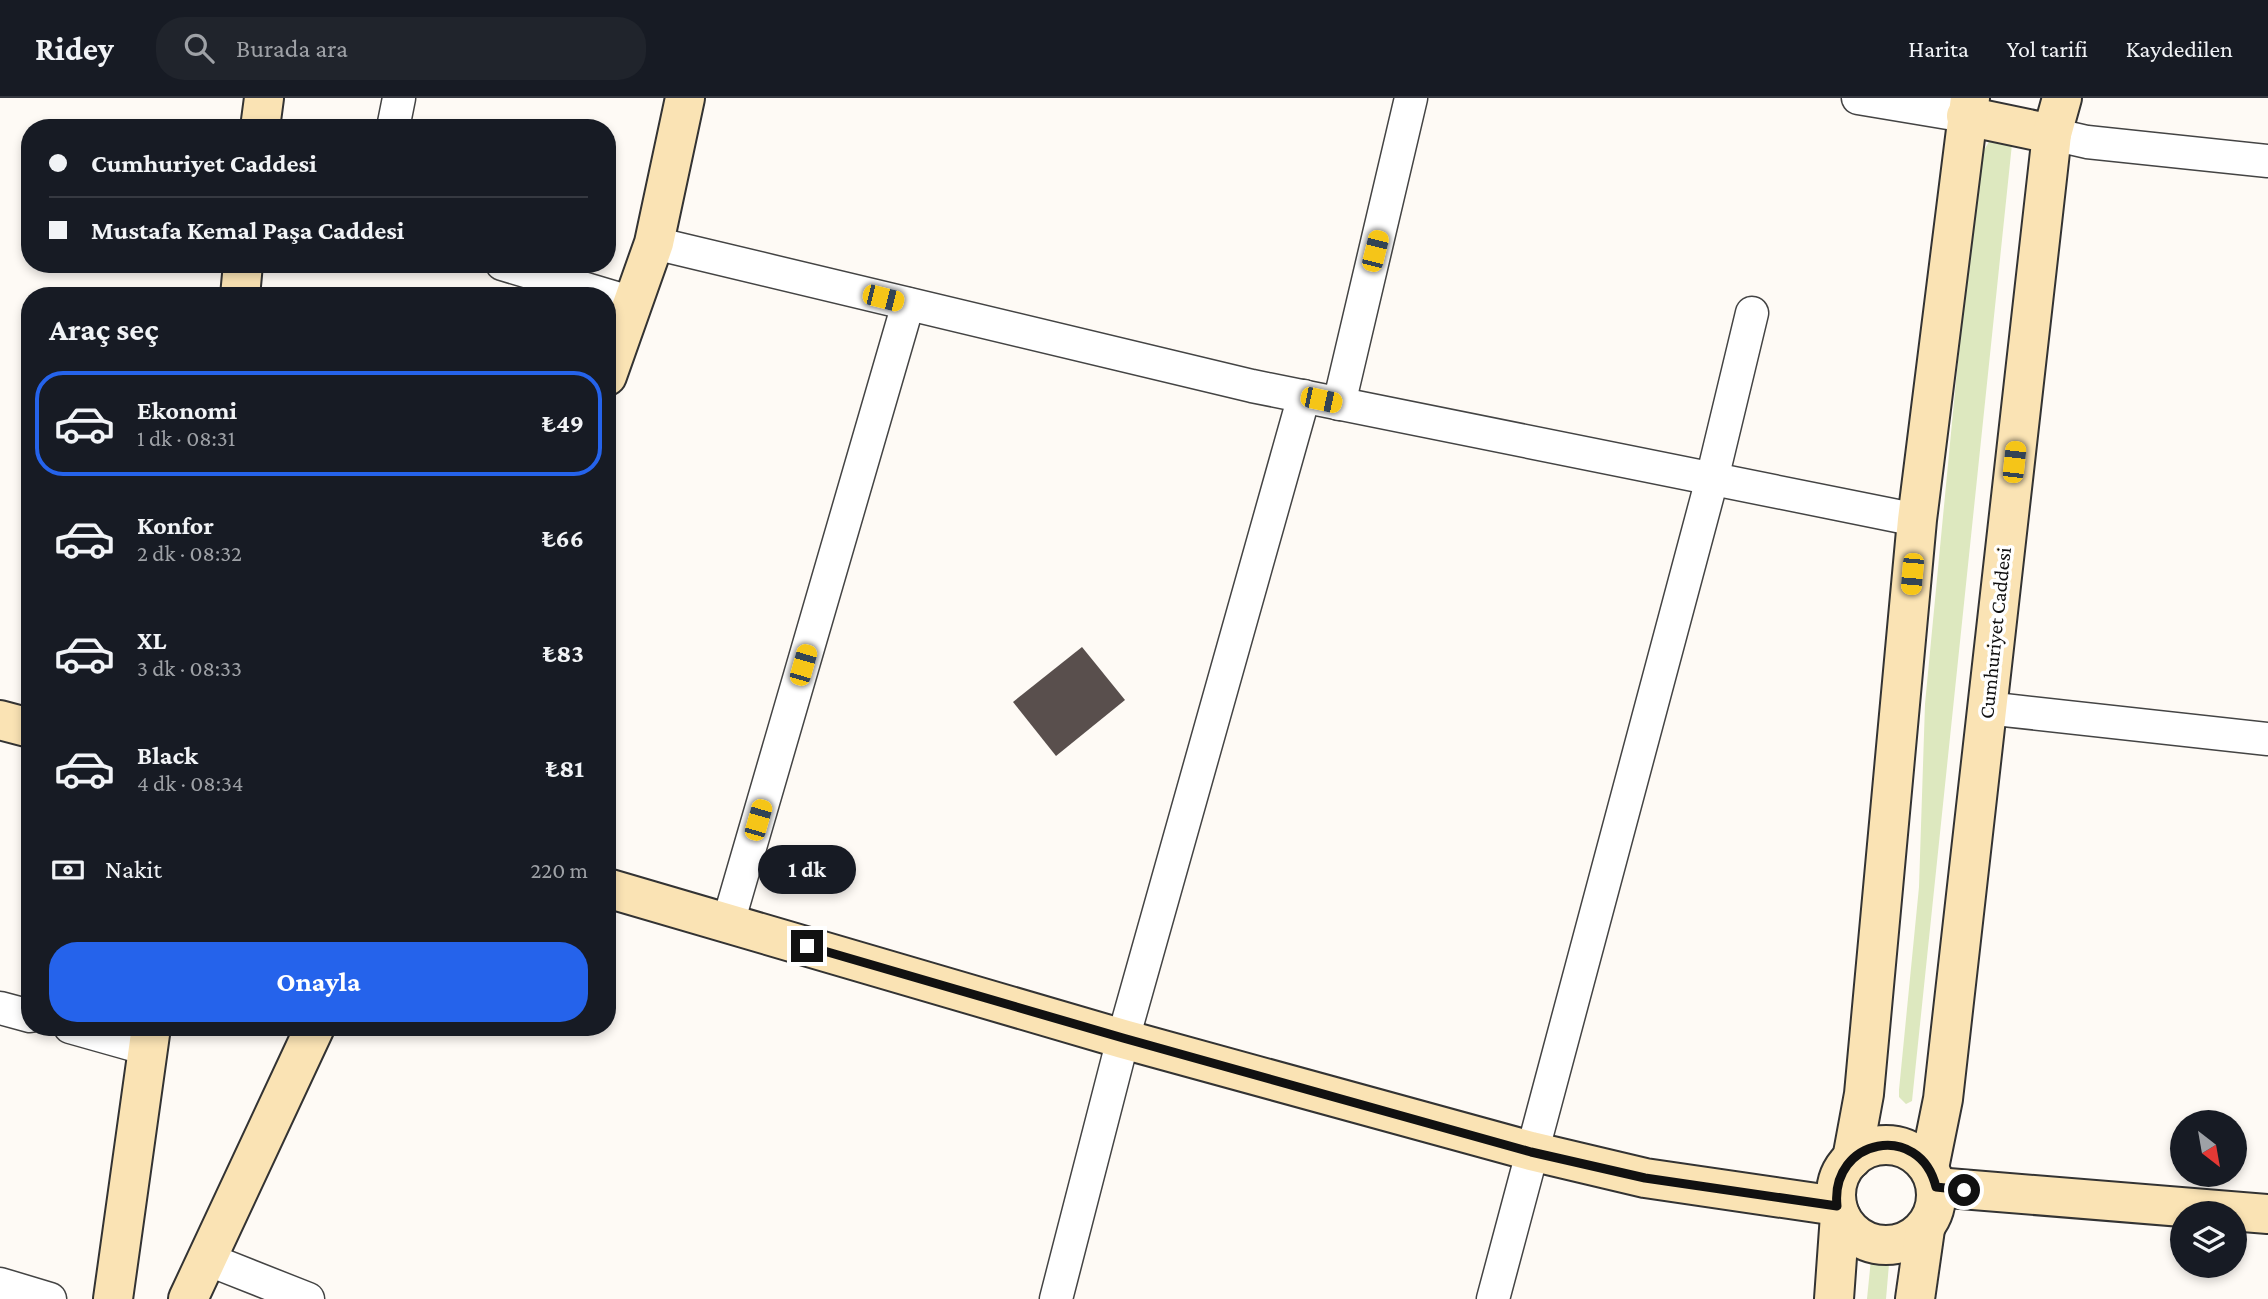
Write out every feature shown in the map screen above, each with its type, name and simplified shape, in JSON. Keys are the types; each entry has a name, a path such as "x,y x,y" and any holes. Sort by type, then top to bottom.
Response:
{"main road":[{"path":"261,119 264,98"},
{"path":"616,352 654,243 685,98"},
{"path":"1834,1299 1838,1181 1852,1159 1865,1080 1917,520 1968,107 2057,116"},
{"name":"Cumhuriyet Caddesi","path":"1915,1299 1924,1228 1935,1209 1932,1178 2057,116"},
{"path":"0,720 21,726"},
{"path":"616,891 1123,1038 1531,1152 1645,1178 1838,1211 1858,1237 1885,1246 1900,1244 1924,1228"},
{"path":"188,1299 311,1036"},
{"path":"113,1299 150,1038"},
{"path":"1852,1159 1873,1146 1886,1145 1910,1151 1932,1178 2268,1214"}],"street":[{"path":"395,119 399,98"},
{"path":"1339,404 1412,98"},
{"path":"1858,98 1968,107"},
{"path":"2057,116 2087,142 2268,162"},
{"path":"654,243 1339,404 1917,520"},
{"path":"532,273 580,287"},
{"path":"616,298 634,303"},
{"path":"728,923 908,304"},
{"path":"1493,1299 1712,479 1752,313"},
{"path":"1056,1299 1123,1038 1304,396"},
{"path":"1986,708 2268,739"},
{"path":"0,1008 21,1014"},
{"path":"207,1259 308,1299"},
{"path":"0,1284 50,1299"}],"green space":[{"path":"1990,140 2012,144 1912,1101 1906,1104 1899,1097 1899,1090 1919,887 1925,704 1977,162"},
{"path":"1877,1253 1887,1254 1889,1264 1886,1299 1867,1299 1871,1259"}],"building":[{"path":"1082,647 1125,700 1056,756 1013,702"}],"route":[{"path":"807,946 1531,1152 1645,1178 1766,1198 1837,1206 1838,1181 1852,1159 1873,1146 1886,1145 1899,1146 1920,1159 1928,1168 1936,1187 1964,1190"}]}
